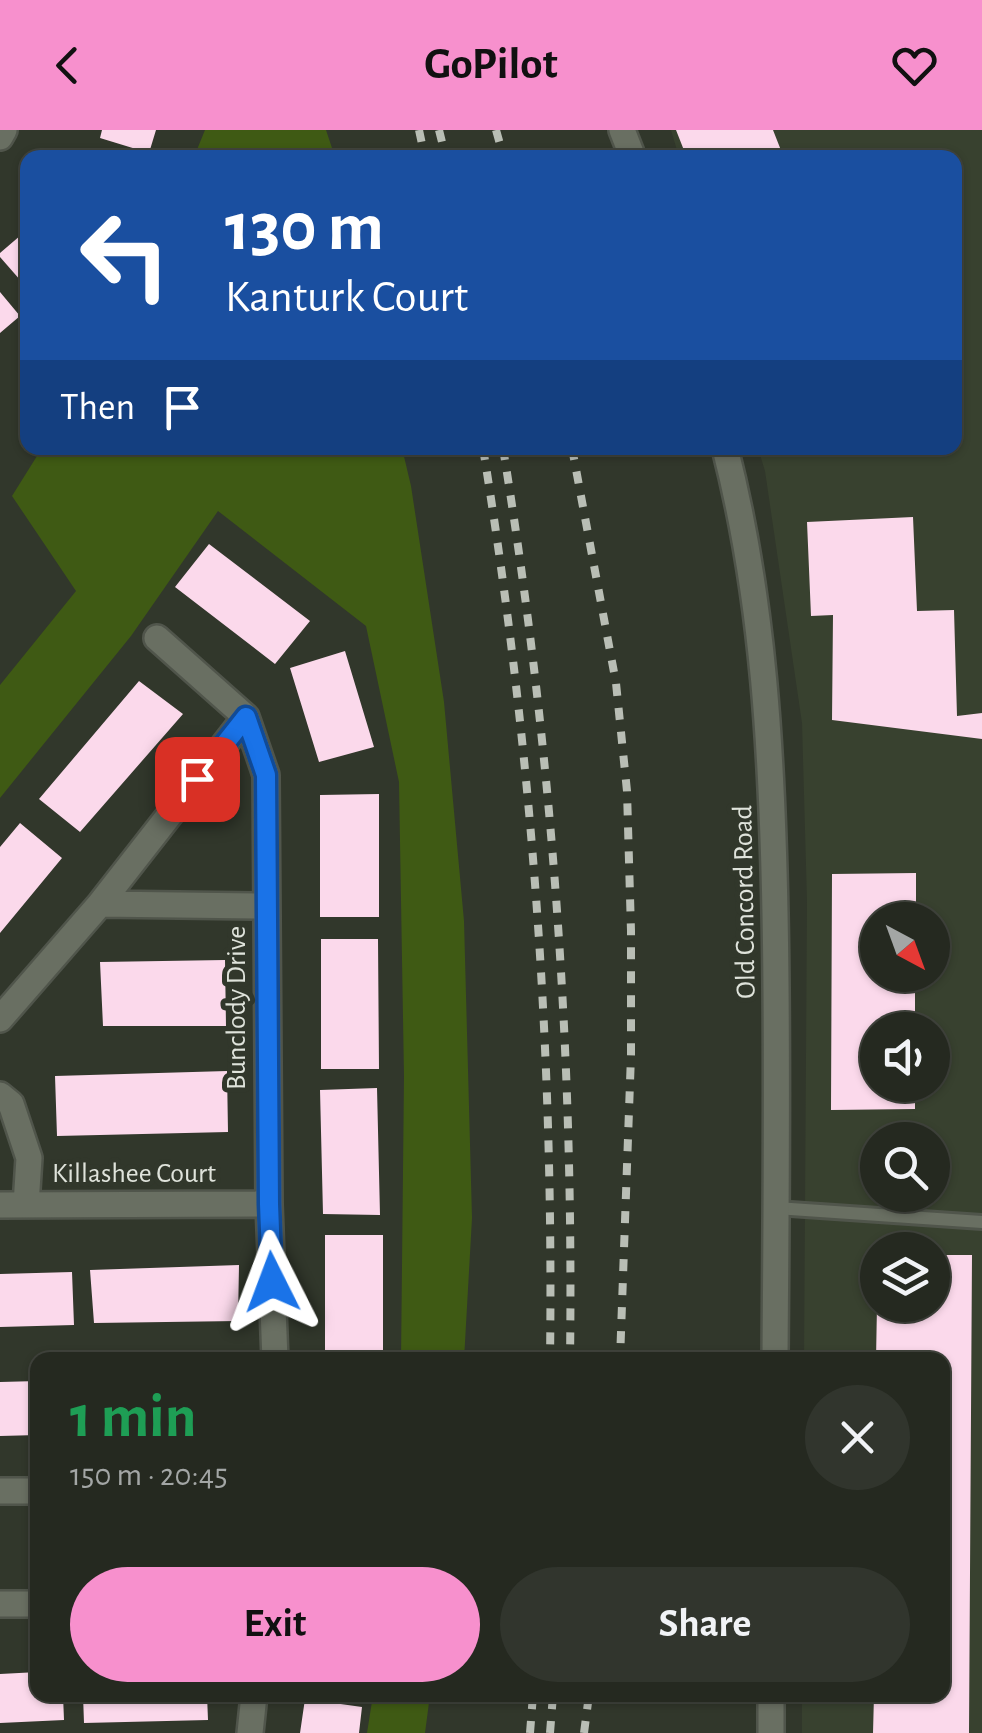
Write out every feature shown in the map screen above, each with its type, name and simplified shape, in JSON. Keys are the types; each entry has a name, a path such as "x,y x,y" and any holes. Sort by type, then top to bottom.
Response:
{"street":[{"path":"0,137 4,130"},
{"name":"Old Concord Road","path":"726,455 752,576 772,786 777,1007 775,1352"},
{"name":"Bunclody Drive","path":"157,638 246,717 266,775 269,1204 276,1352"},
{"path":"0,1019 100,904 246,717"},
{"path":"100,904 266,906"},
{"path":"0,1095 11,1104 29,1158 26,1204"},
{"name":"Killashee Court","path":"0,1205 269,1204"},
{"path":"0,1491 30,1491"},
{"path":"0,1604 30,1604"},
{"path":"250,1733 253,1702"},
{"path":"771,1733 772,1702"}],"lane":[{"path":"776,1208 982,1222"}],"shaded area":[{"path":"671,130 982,130 982,1733 802,1733 802,1702 950,1702 950,1352 804,1352 807,901 802,723 760,455 962,455 962,150 677,150"}],"green space":[{"path":"205,130 326,130 333,150 197,150"},
{"path":"38,455 404,455 444,702 464,921 472,1218 464,1352 401,1352 404,1076 399,782 366,626 218,511 131,636 0,798 0,685 76,591 12,496"},
{"path":"372,1702 429,1702 425,1733 367,1733"}],"building":[{"path":"102,130 156,130 150,150 100,138"},
{"path":"676,130 773,130 781,150 684,150"},
{"path":"20,236 20,280 0,257"},
{"path":"0,292 20,316 0,333"},
{"path":"913,517 917,611 954,610 957,716 982,713 982,739 832,720 833,615 811,616 807,522"},
{"path":"209,544 310,621 275,664 175,587"},
{"path":"345,651 374,747 319,762 290,668"},
{"path":"139,681 183,714 80,832 39,799"},
{"path":"379,794 379,917 320,917 320,795"},
{"path":"20,823 62,858 0,933 0,847"},
{"path":"916,873 916,902 860,902 860,992 915,992 915,1012 860,1012 860,1102 915,1102 915,1109 831,1110 832,874"},
{"path":"321,939 378,939 379,1069 321,1069"},
{"path":"225,960 226,1026 103,1026 100,962"},
{"path":"227,1071 228,1132 57,1136 55,1076"},
{"path":"377,1088 380,1215 323,1214 320,1090"},
{"path":"325,1235 383,1235 383,1352 325,1352"},
{"path":"950,1255 972,1255 969,1733 873,1733 874,1702 950,1702 950,1352 876,1352 877,1322 950,1322"},
{"path":"239,1265 238,1321 94,1323 90,1270"},
{"path":"72,1272 74,1325 0,1327 0,1274"},
{"path":"30,1381 30,1435 0,1436 0,1382"},
{"path":"30,1672 30,1702 63,1702 64,1720 0,1723 0,1674"},
{"path":"83,1702 207,1702 208,1720 84,1723"},
{"path":"305,1702 362,1707 359,1733 300,1733"}],"railway":[{"path":"419,130 423,150"},
{"path":"439,130 444,150"},
{"path":"496,130 502,150"},
{"path":"484,455 515,674 536,902 548,1131 550,1352"},
{"path":"504,455 535,674 556,902 568,1131 570,1352"},
{"path":"573,455 616,683 627,791 631,1055 620,1352"},
{"path":"530,1733 532,1702"},
{"path":"550,1733 552,1702"},
{"path":"584,1733 588,1702"}],"route":[{"path":"197,779 246,717 266,775 272,1282"}]}
